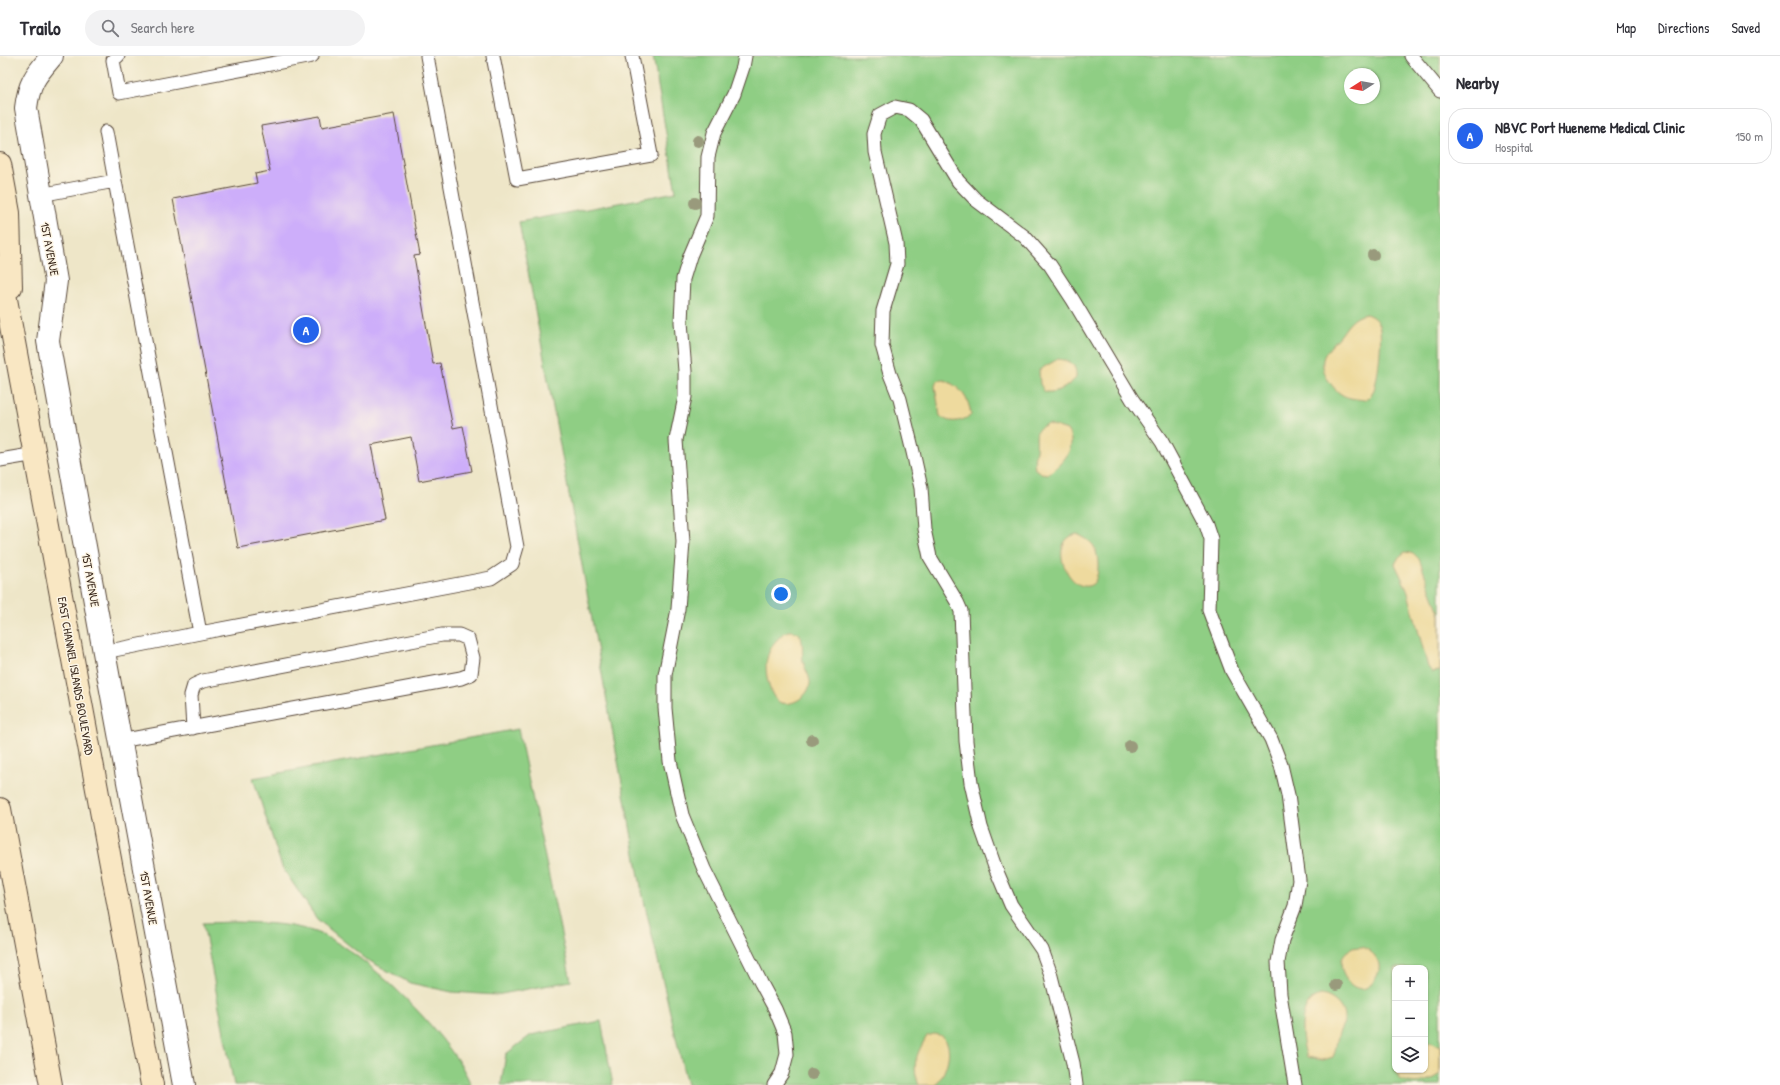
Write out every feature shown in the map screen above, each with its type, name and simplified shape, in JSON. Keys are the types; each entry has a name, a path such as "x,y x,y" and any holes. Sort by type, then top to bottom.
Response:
{"main road":[{"path":"0,164 9,213 13,336"},
{"name":"EAST CHANNEL ISLANDS BOULEVARD","path":"0,267 36,454 152,1085"},
{"path":"0,809 51,1085"}],"street":[{"name":"1ST AVENUE","path":"52,56 36,75 28,90 26,108 56,281 48,341 184,1085"}],"lane":[{"path":"118,56 113,60 120,94 312,56"},
{"path":"104,652 491,578 512,564 516,547 427,56"},
{"path":"493,56 516,179 651,155 632,56"},
{"path":"745,56 734,94 714,133 708,156 706,216 690,256 683,279 682,322 685,397 676,440 683,542 678,609 665,675 665,708 670,761 682,815 704,869 775,1008 785,1033 787,1054 782,1073 774,1085"},
{"path":"1411,56 1440,91"},
{"path":"1076,1085 1073,1063 1050,972 1042,950 1012,905 995,868 981,827 971,783 966,742 960,611 957,602 930,557 924,529 921,488 913,452 900,400 890,374 882,345 883,311 897,264 896,244 875,152 874,134 880,115 895,107 909,110 921,120 958,181 976,200 1025,237 1050,265 1073,300 1132,399 1162,442 1206,524 1211,539 1209,610 1232,671 1271,739 1282,765 1288,795 1299,880 1295,906 1282,940 1278,962 1282,1008 1296,1085"},
{"path":"106,132 200,634"},
{"path":"40,195 115,181"},
{"path":"0,460 36,454"},
{"path":"120,741 193,728 461,678 471,674 473,658 468,639 459,635 442,635 203,681 194,685 191,695 193,728"},
{"path":"1071,1085 1073,1063"}],"green space":[{"path":"653,56 1440,56 1440,1085 687,1085 642,892 519,222 676,192"},
{"path":"518,729 571,981 496,995 452,992 410,983 366,959 317,919 282,867 253,778"},
{"path":"236,922 274,924 303,928 332,940 355,955 379,974 425,1019 461,1065 471,1085 234,1085 203,923"},
{"path":"601,1021 613,1085 501,1085 506,1054 531,1035"}],"sand":[{"path":"1366,314 1374,318 1379,325 1380,349 1378,371 1374,389 1371,395 1365,400 1347,397 1341,394 1331,384 1325,374 1323,360 1330,347 1354,319"},
{"path":"1058,359 1070,362 1072,364 1075,370 1076,378 1062,389 1054,392 1045,392 1040,384 1039,370"},
{"path":"944,380 955,386 963,393 968,403 971,415 960,421 947,420 940,416 935,386 937,381"},
{"path":"1049,424 1067,430 1071,443 1067,455 1059,465 1048,474 1041,473 1035,469 1034,460 1036,451 1036,434 1040,428"},
{"path":"1077,534 1093,545 1097,554 1098,572 1094,582 1091,585 1083,586 1075,582 1064,566 1062,556 1063,546 1068,539"},
{"path":"1405,552 1413,553 1419,559 1440,615 1440,671 1432,672 1428,667 1407,589 1395,564 1399,557"},
{"path":"788,631 794,632 801,637 804,664 810,681 807,691 800,699 795,702 784,703 775,699 772,694 768,682 766,664 768,655 777,639"},
{"path":"1355,947 1363,947 1376,957 1379,970 1374,981 1367,988 1359,989 1346,979 1342,971 1341,962 1344,955 1351,949"},
{"path":"1321,995 1334,1000 1343,1011 1344,1016 1343,1025 1333,1057 1323,1060 1307,1057 1302,1031 1304,1013 1308,1005 1313,999"},
{"path":"934,1034 941,1036 946,1041 948,1048 947,1064 940,1079 935,1085 919,1085 915,1071 916,1059 927,1036"},
{"path":"1428,1042 1440,1046 1440,1074 1420,1082 1410,1082 1399,1079 1397,1073 1428,1073"}],"building":[{"path":"394,114 420,255 414,256 433,364 440,363 453,428 463,426 472,471 419,481 411,437 371,445 385,520 238,548 173,199 257,183 255,174 270,171 261,126 320,116 322,127"}],"place":[{"name":"NBVC Port Hueneme Medical Clinic","path":"306,330"}]}
